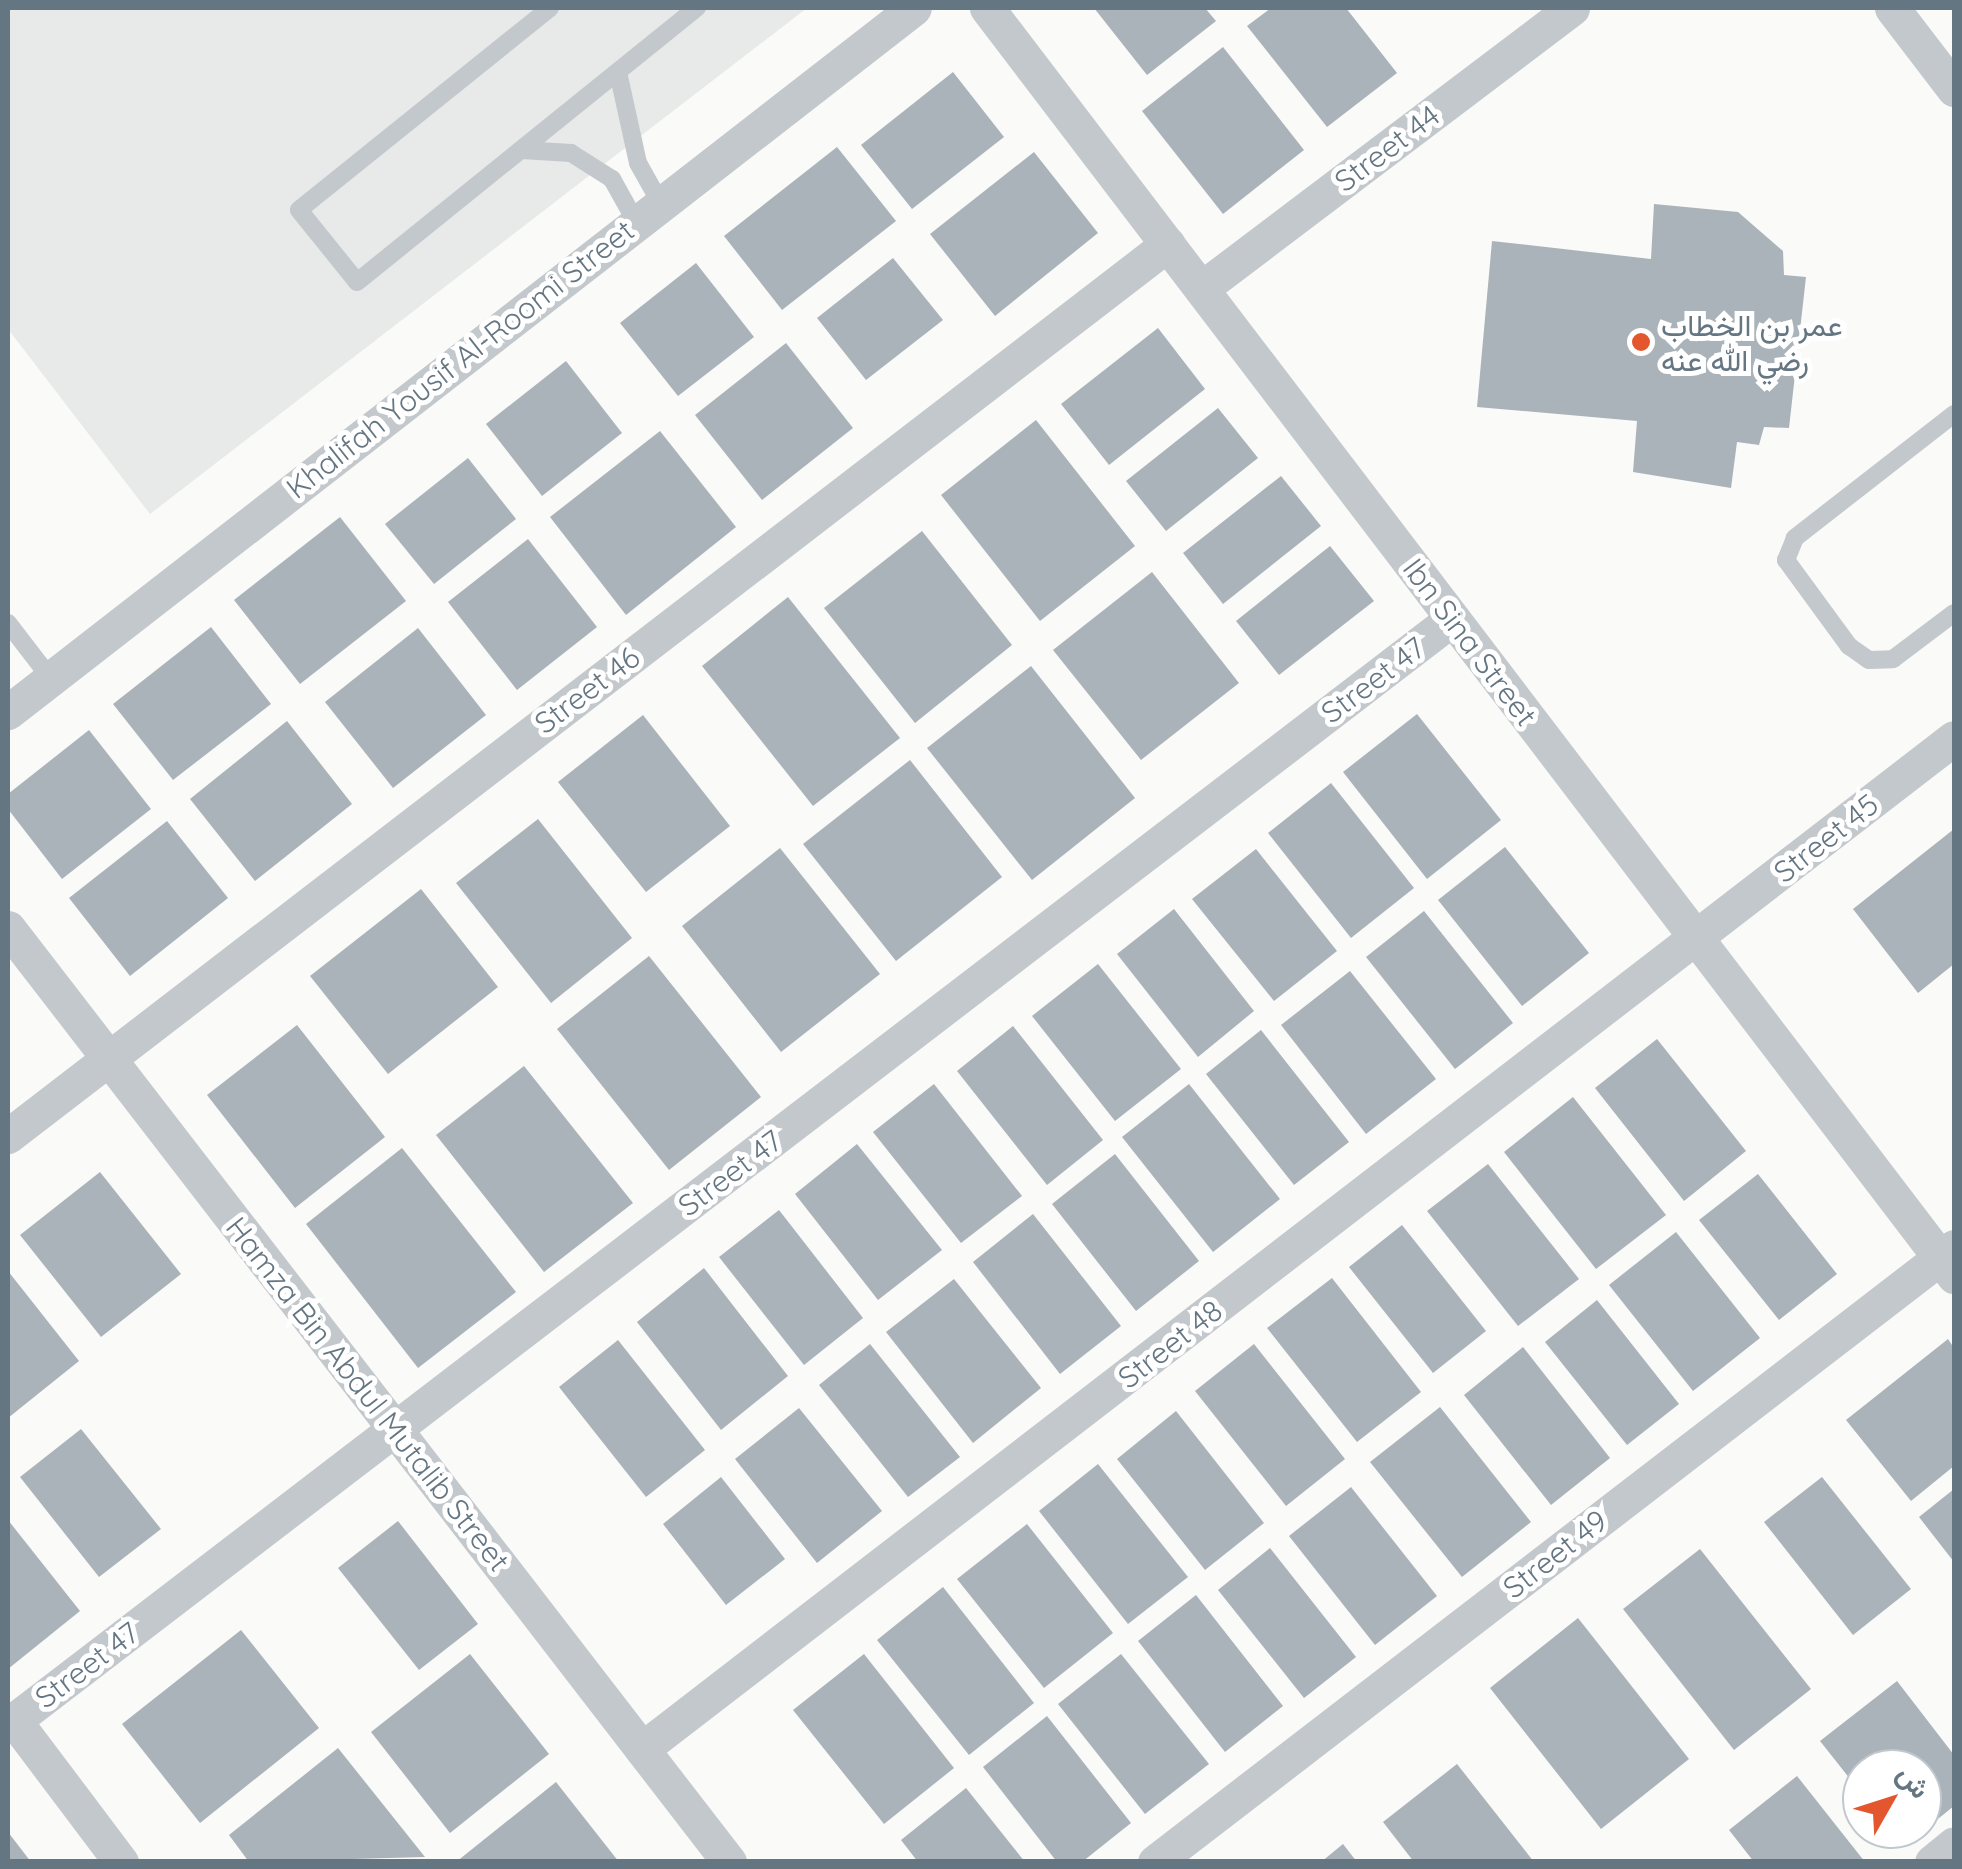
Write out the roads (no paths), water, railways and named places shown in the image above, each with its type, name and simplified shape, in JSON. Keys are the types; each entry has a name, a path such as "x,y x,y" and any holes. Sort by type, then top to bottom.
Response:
{"street":[{"name":"Khalifah Yousif Al-Roomi Street","path":"8,712 914,8"},
{"name":"Ibn Sina Street","path":"987,8 1452,619 1950,1260"},
{"name":"Street 44","path":"1202,288 1572,8"},
{"path":"1892,8 1954,89"},
{"name":"Street 46","path":"8,1136 1168,244"},
{"name":"Street 47","path":"11,1723 1452,619"},
{"name":"Street 45","path":"1698,938 1954,738"},
{"name":"Hamza Bin Abdul Mutalib Street","path":"8,928 728,1862"},
{"name":"Street 48","path":"642,1749 1698,938"},
{"name":"Street 49","path":"1155,1862 1950,1260"},
{"path":"11,1723 121,1862"},
{"path":"1932,1862 1954,1844"}],"lane":[{"path":"550,8 299,210 357,282 698,8"},
{"path":"618,72 649,213"},
{"path":"522,150 571,152 612,179 649,213"},
{"path":"1954,414 1795,538 1786,560 1849,646 1869,660 1894,659 1954,612"},
{"path":"8,623 51,679"}],"place":[{"name":"عمر بن الخطاب رضي الله عنه","path":"1641,342"}]}
